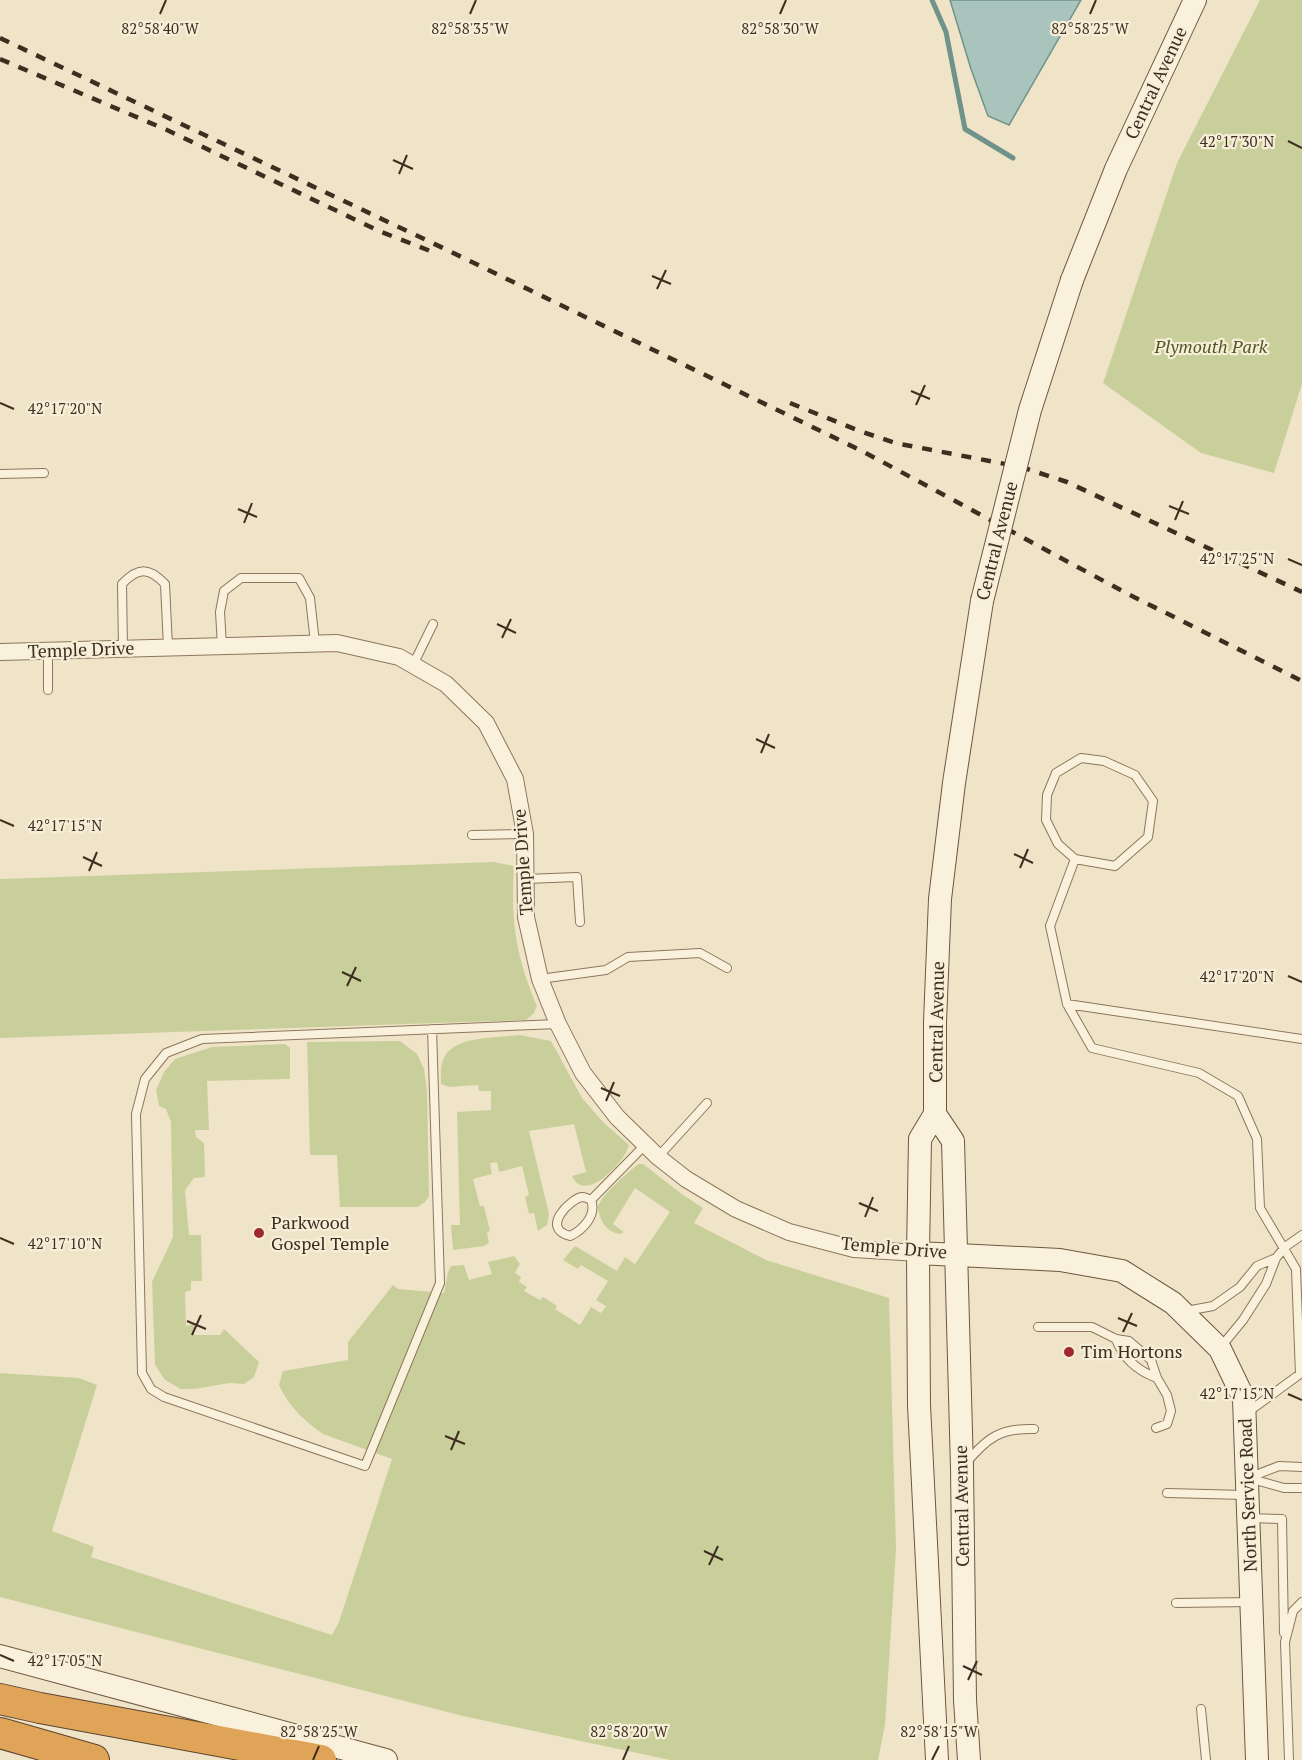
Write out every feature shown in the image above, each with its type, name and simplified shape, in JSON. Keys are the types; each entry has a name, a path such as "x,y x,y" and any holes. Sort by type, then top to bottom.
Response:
{"highway":[{"path":"0,1699 321,1760"},
{"path":"0,1733 94,1760"}],"street":[{"name":"Central Avenue","path":"937,1760 919,1406 918,1253 920,1139 935,1114 935,1022 940,899 954,783 982,601 1030,410 1072,280 1116,169 1194,0"},
{"name":"Temple Drive","path":"0,652 337,642 399,657 446,684 486,723 515,779 525,834 526,917 540,979 558,1024 583,1074 617,1117 658,1157 686,1179 735,1209 789,1232 854,1249 956,1254"},
{"name":"Central Avenue","path":"935,1114 953,1141 962,1468 965,1700 969,1760"},
{"name":"North Service Road","path":"956,1254 1060,1260 1122,1271 1173,1303 1220,1349 1244,1399 1257,1760"},
{"path":"0,1656 386,1760"}],"lane":[{"path":"0,474 44,473"},
{"path":"123,649 122,584 131,574 143,570 156,573 165,584 168,647"},
{"path":"222,646 220,612 224,591 242,578 299,578 310,597 315,643"},
{"path":"413,665 433,624"},
{"path":"48,651 48,690"},
{"path":"1081,758 1104,761 1135,775 1153,801 1148,837 1114,866 1075,859 1058,844 1046,820 1047,795 1056,773 1081,758"},
{"path":"472,835 525,834"},
{"path":"1075,859 1050,926 1067,1004 1092,1048 1199,1072 1238,1096 1257,1139 1260,1208 1296,1269 1300,1374 1245,1414"},
{"path":"526,879 577,877 580,922"},
{"path":"540,979 606,970 628,957 700,953 727,968"},
{"path":"1067,1004 1302,1039"},
{"path":"432,1029 440,1283 365,1466 164,1397 151,1389 142,1373 136,1114 145,1079 166,1053 202,1038 558,1024"},
{"path":"658,1157 707,1103"},
{"path":"591,1200 645,1145"},
{"path":"584,1197 591,1200 594,1208 592,1215 577,1233 570,1236 562,1234 557,1228 557,1220 561,1213 577,1199 584,1197"},
{"path":"1220,1349 1243,1320 1266,1284 1276,1258 1285,1247 1301,1237"},
{"path":"1182,1312 1213,1306 1240,1287 1257,1266 1276,1258"},
{"path":"1038,1327 1092,1327 1116,1339 1129,1341 1151,1360 1157,1378 1167,1395 1171,1411 1167,1424 1156,1428"},
{"path":"1116,1339 1121,1352 1143,1373 1157,1378"},
{"path":"962,1468 979,1448 994,1436 1021,1429 1034,1429"},
{"path":"1248,1487 1279,1466 1302,1467"},
{"path":"1167,1493 1248,1487 1302,1488"},
{"path":"1249,1518 1282,1519 1289,1760"},
{"path":"1176,1603 1251,1602"},
{"path":"1285,1642 1293,1611 1302,1602"},
{"path":"1201,1709 1206,1760"}],"green space":[{"name":"Plymouth Park","path":"1260,0 1302,0 1302,384 1274,473 1201,453 1103,383 1177,163"},
{"path":"494,862 514,866 513,904 516,938 537,1006 534,1013 526,1020 0,1038 0,879"},
{"path":"520,1035 551,1041 582,1098 604,1123 629,1145 613,1170 604,1178 586,1186 578,1184 572,1176 586,1172 574,1124 529,1131 549,1214 547,1225 538,1231 534,1213 529,1214 525,1197 529,1195 522,1166 499,1172 497,1162 490,1163 492,1174 473,1179 480,1206 484,1206 490,1231 487,1232 489,1243 484,1246 453,1250 451,1225 460,1225 457,1112 491,1110 491,1091 479,1091 478,1085 449,1087 441,1084 442,1063 448,1052 465,1042"},
{"path":"400,1041 417,1054 424,1069 427,1091 429,1196 418,1207 340,1207 337,1155 310,1155 307,1042"},
{"path":"285,1044 290,1048 290,1079 207,1081 209,1130 195,1130 196,1137 204,1143 205,1177 194,1178 185,1190 189,1235 201,1235 202,1281 191,1281 191,1290 185,1292 186,1326 194,1324 194,1335 220,1335 224,1329 259,1362 254,1377 244,1384 229,1383 181,1389 165,1380 155,1365 152,1282 173,1237 171,1122 166,1109 159,1106 156,1090 164,1072 175,1059 212,1047"},
{"path":"639,1164 643,1164 703,1208 694,1223 766,1260 889,1298 896,1549 885,1725 878,1760 670,1760 463,1716 0,1597 0,1373 79,1378 97,1385 52,1531 94,1547 91,1557 332,1635 339,1622 392,1459 323,1434 310,1424 297,1412 282,1392 279,1385 283,1371 348,1360 348,1342 393,1285 398,1289 444,1293 451,1266 464,1265 469,1280 492,1274 488,1262 514,1256 520,1264 515,1273 521,1277 519,1282 527,1287 524,1291 540,1300 543,1297 557,1306 555,1309 580,1325 591,1307 601,1313 606,1306 596,1300 608,1281 581,1265 578,1269 563,1260 575,1246 617,1271 625,1257 635,1264 670,1212 635,1188 613,1224 624,1232 621,1234 612,1232 605,1226 598,1207 610,1190"}],"water":[{"path":"950,0 1081,0 1009,125 988,116"}],"waterway":[{"path":"932,0 946,32 965,129 1013,158"}],"railway":[{"path":"0,38 443,248 864,452 1126,593 1302,681"},
{"path":"0,59 167,130 379,231 438,254"},
{"path":"790,403 895,443 1021,467 1067,482 1302,592"}],"place":[{"name":"Parkwood Gospel Temple","path":"259,1233"},
{"name":"Tim Hortons","path":"1069,1352"}]}
